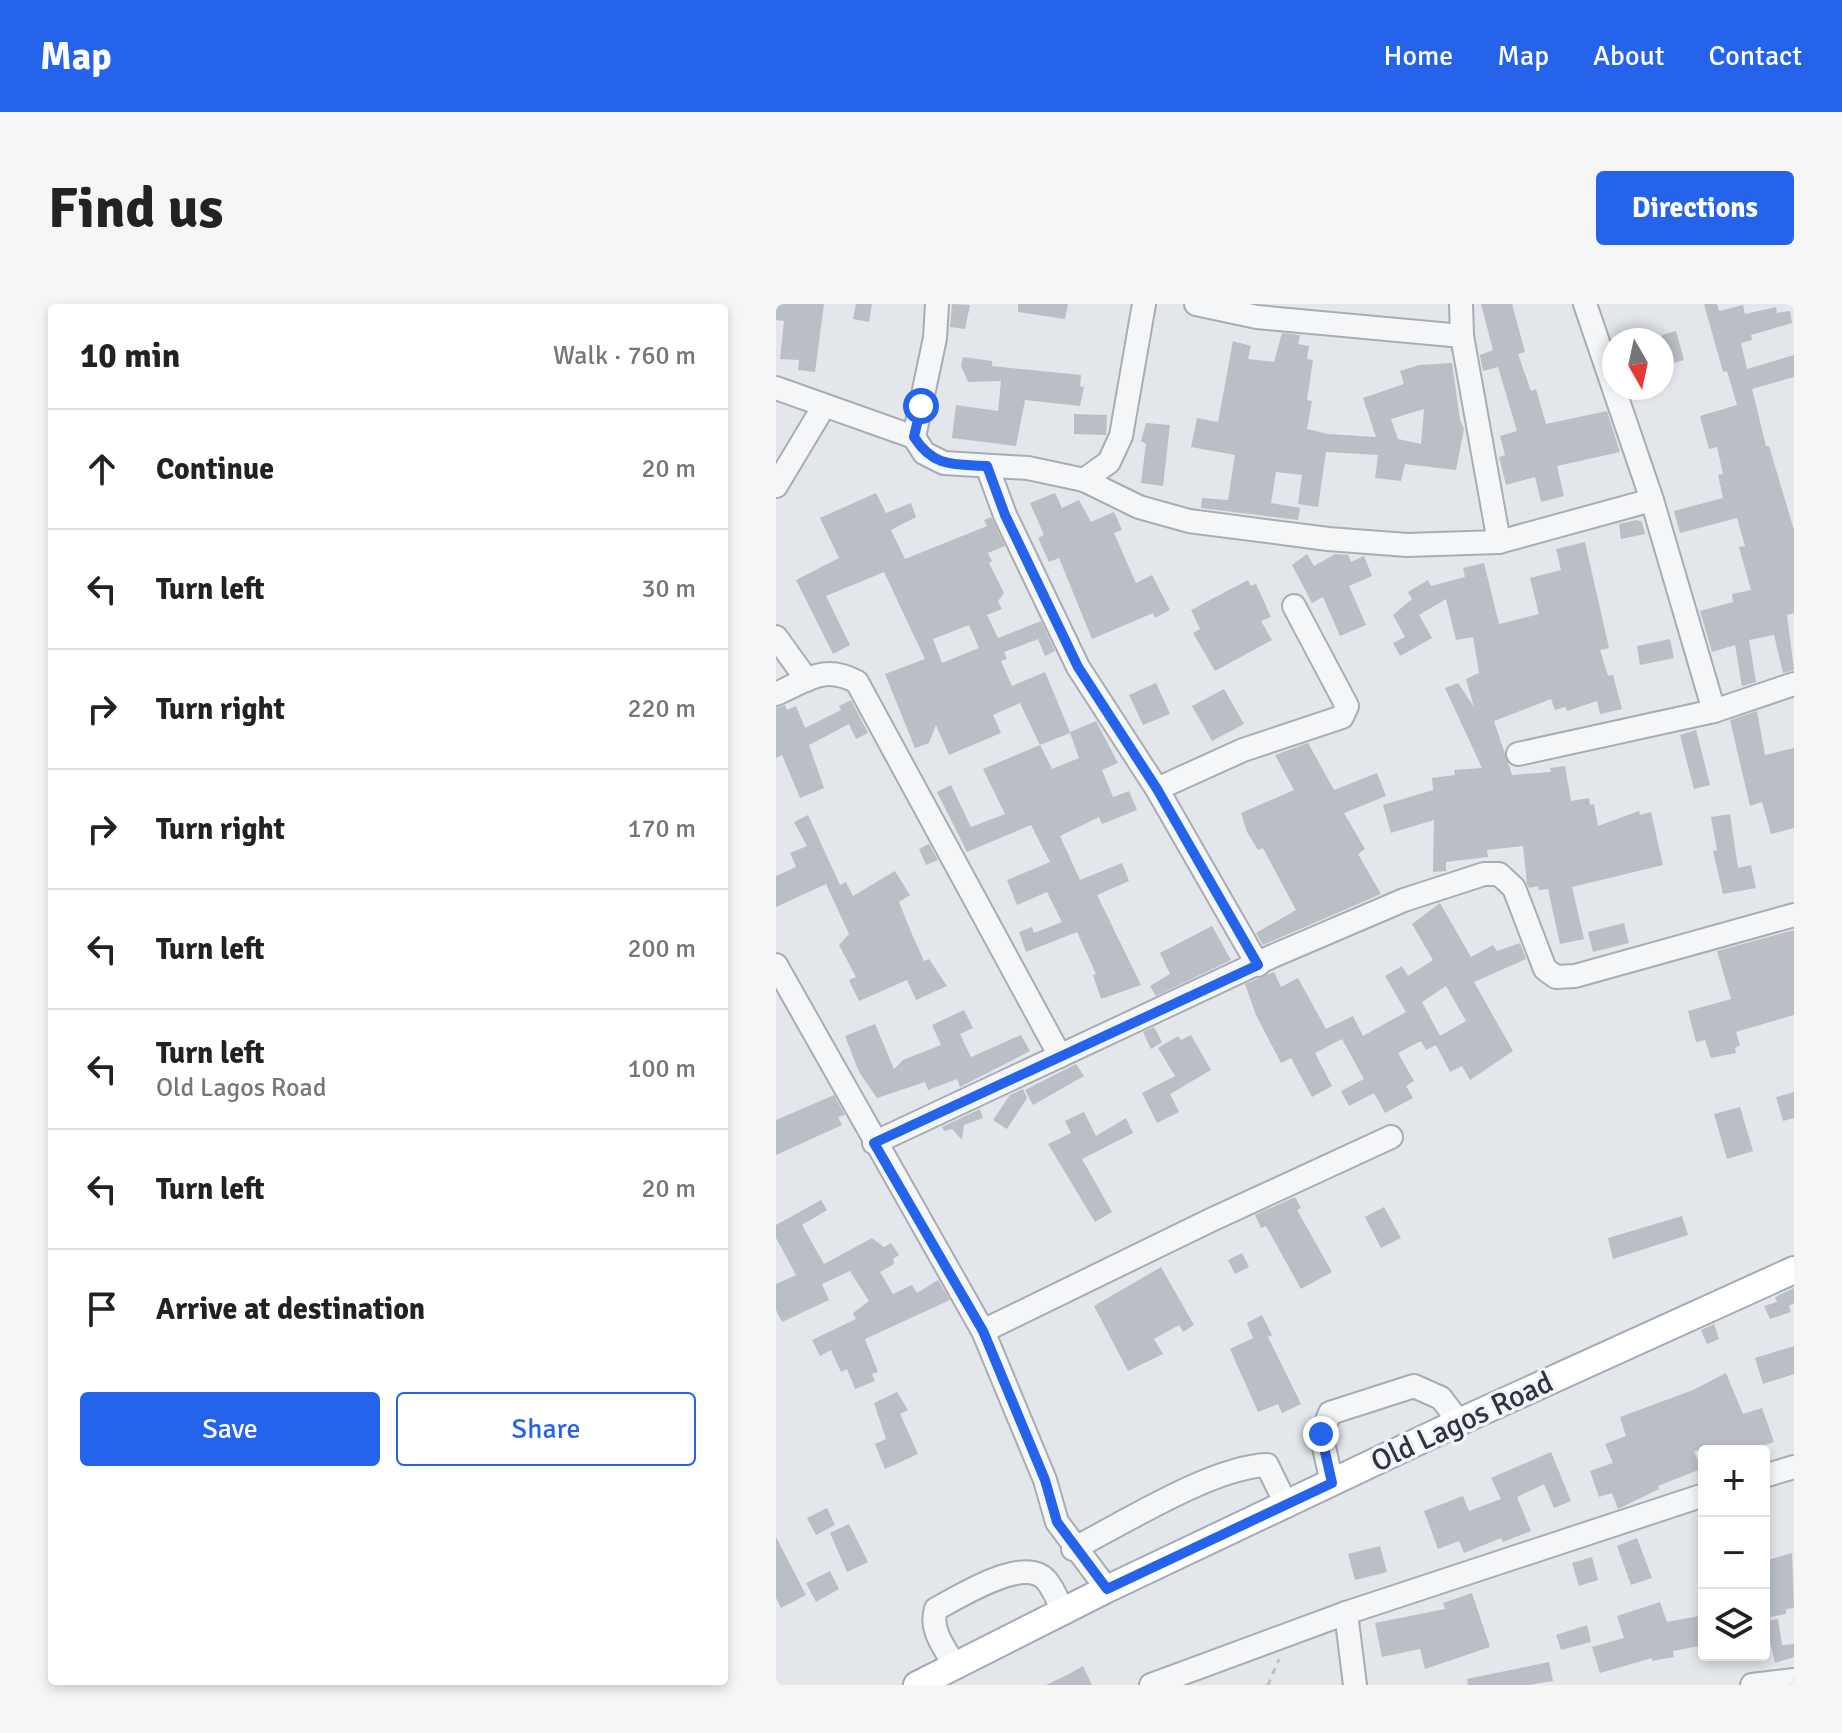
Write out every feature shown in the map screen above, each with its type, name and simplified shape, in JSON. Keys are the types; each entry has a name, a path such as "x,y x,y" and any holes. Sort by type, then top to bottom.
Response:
{"main road":[{"name":"Old Lagos Road","path":"917,1685 1107,1589 1459,1422 1794,1270"}],"street":[{"path":"914,437 935,338 937,304"},
{"path":"1084,480 1109,462 1121,436 1144,304"},
{"path":"1196,304 1257,317 1462,336"},
{"path":"1461,304 1462,336 1499,542"},
{"path":"1585,304 1652,500 1714,711"},
{"path":"776,388 914,437 924,453 944,463 1028,468 1084,480 1139,507 1189,521 1391,544 1499,542 1652,500"},
{"path":"776,486 824,406"},
{"path":"987,466 1005,515 1078,667 1157,789 1258,965"},
{"path":"1157,789 1243,750 1342,717 1347,706 1294,606"},
{"path":"776,637 807,680"},
{"path":"776,694 821,673 840,673 857,682 1060,1056"},
{"path":"1518,754 1714,711 1794,684"},
{"path":"874,1143 1404,900 1484,874 1499,874 1514,888 1545,969 1556,977 1575,976 1794,915"},
{"path":"776,965 782,988 983,1331 1045,1480 1057,1522 1073,1549 1107,1589"},
{"path":"983,1331 1391,1137"},
{"path":"1332,1483 1321,1434 1330,1413 1414,1386 1441,1398 1459,1422"},
{"path":"1073,1549 1210,1480 1258,1466 1267,1465 1287,1506"},
{"path":"1770,1474 1794,1467"},
{"path":"1151,1685 1346,1613 1698,1497"},
{"path":"955,1666 932,1620 936,1609 1003,1575 1036,1573 1046,1579 1064,1613"},
{"path":"1346,1613 1355,1685"},
{"path":"1752,1685 1791,1682"}],"building":[{"path":"776,304 824,304 815,372 798,370 799,360 780,359 784,321 776,320"},
{"path":"856,304 872,304 869,322 853,319"},
{"path":"952,304 970,305 965,329 950,327"},
{"path":"1018,304 1068,304 1065,319 1018,312"},
{"path":"1481,304 1512,304 1525,352 1518,354 1531,391 1536,389 1546,424 1607,411 1620,452 1557,466 1564,496 1541,502 1535,477 1506,485 1499,457 1505,455 1500,436 1517,431 1498,367 1483,371 1480,355 1493,350"},
{"path":"1704,304 1717,304 1719,311 1743,305 1745,314 1776,307 1777,313 1790,311 1792,323 1751,335 1752,340 1741,343 1747,369 1794,355 1794,377 1752,389 1766,446 1769,446 1794,530 1794,613 1787,615 1794,670 1783,673 1774,635 1749,640 1756,682 1742,686 1735,645 1712,652 1700,611 1733,602 1732,594 1751,590 1739,547 1745,546 1737,518 1680,533 1674,511 1723,498 1718,475 1723,474 1717,447 1709,449 1700,416 1737,405 1727,371 1723,372"},
{"path":"1674,332 1684,360 1674,363"},
{"path":"1282,333 1300,335 1298,344 1309,346 1307,359 1313,360 1307,400 1312,401 1307,429 1328,434 1376,437 1363,398 1404,384 1400,371 1419,365 1452,363 1464,429 1456,470 1405,464 1401,481 1375,478 1378,455 1326,452 1318,507 1298,504 1302,475 1276,472 1271,503 1300,508 1298,520 1201,508 1202,498 1228,500 1235,455 1191,447 1197,418 1218,422 1233,341 1251,346 1248,359 1274,362","holes":["1424,409 1421,444 1398,439 1391,419"]},
{"path":"963,357 992,361 992,366 1081,375 1080,386 1084,387 1080,406 1025,400 1016,446 952,438 956,405 998,411 1001,381 968,382 961,366"},
{"path":"1074,414 1107,415 1106,435 1074,434"},
{"path":"1146,423 1170,425 1163,486 1141,483 1146,444 1141,441"},
{"path":"876,493 886,513 911,503 916,517 891,530 905,559 987,526 984,520 991,517 1005,546 988,553 992,561 989,563 1004,593 998,601 1002,609 987,615 998,638 1041,621 1055,651 1045,656 1038,639 1004,652 1007,659 1001,661 1012,686 1045,672 1070,732 1096,721 1118,763 1102,770 1113,797 1129,791 1137,810 1102,824 1099,817 1060,836 1080,880 1122,863 1129,881 1097,895 1141,985 1101,999 1093,975 1096,974 1077,932 1026,952 1019,932 1032,927 1034,933 1062,922 1047,892 1017,905 1007,880 1050,862 1031,825 967,852 937,792 951,785 971,827 1005,814 983,769 1040,745 1020,703 993,715 1001,733 949,755 936,725 929,743 915,748 885,674 925,659 884,572 826,596 850,645 833,654 796,580 839,558 820,518","holes":["969,625 979,648 942,663 933,639","1070,733 1079,758 1052,769 1040,745"]},
{"path":"1055,493 1062,508 1079,500 1091,522 1114,512 1122,530 1114,533 1136,583 1152,575 1170,610 1155,618 1153,613 1092,639 1059,558 1049,562 1038,538 1044,535 1030,503"},
{"path":"1637,520 1642,522 1645,534 1621,539 1619,524"},
{"path":"1585,542 1609,648 1600,650 1608,676 1613,675 1622,709 1600,714 1597,701 1567,711 1565,707 1555,710 1551,699 1494,721 1512,775 1551,772 1550,768 1565,766 1571,801 1589,798 1590,805 1594,804 1598,826 1639,811 1640,815 1651,812 1663,865 1572,887 1584,939 1560,944 1548,889 1539,890 1538,886 1529,888 1527,884 1523,846 1487,850 1488,857 1446,862 1446,871 1433,872 1434,820 1391,833 1383,805 1433,790 1432,778 1455,775 1454,770 1482,768 1445,688 1458,683 1474,707 1466,679 1479,673 1473,637 1456,640 1446,599 1419,615 1432,638 1400,656 1393,643 1405,637 1393,615 1412,599 1408,592 1428,580 1431,586 1465,577 1463,568 1484,563 1499,624 1539,614 1530,578 1561,570 1556,549"},
{"path":"1307,554 1314,566 1335,554 1348,555 1351,562 1364,556 1372,576 1349,586 1366,625 1340,636 1323,597 1312,603 1292,565"},
{"path":"1248,580 1251,586 1256,584 1271,617 1261,621 1272,640 1215,671 1193,633 1200,629 1191,610"},
{"path":"1670,639 1674,658 1640,665 1637,646"},
{"path":"1156,683 1170,714 1143,725 1129,695"},
{"path":"1224,689 1244,724 1212,741 1192,706"},
{"path":"851,700 868,733 856,739 849,724 809,745 824,788 800,798 782,755 776,758 776,708 785,705 787,710 796,706 805,728 841,710 839,706"},
{"path":"1757,711 1765,755 1794,748 1794,828 1771,834 1762,802 1750,806 1730,720"},
{"path":"1696,730 1710,785 1694,789 1680,735"},
{"path":"1308,743 1334,790 1377,773 1386,796 1344,813 1365,849 1358,854 1381,894 1263,945 1256,933 1296,910 1263,848 1258,850 1247,832 1241,813 1294,790 1275,755"},
{"path":"1730,814 1738,868 1751,865 1756,888 1723,894 1713,851 1717,850 1711,817"},
{"path":"808,815 840,885 846,882 853,896 895,871 910,895 899,902 924,961 929,959 947,986 916,1000 907,980 859,1001 849,980 856,977 839,945 849,934 826,884 776,907 776,876 796,867 790,853 807,846 794,822"},
{"path":"929,844 938,860 926,865 919,849"},
{"path":"1440,903 1471,957 1493,945 1497,951 1520,943 1526,959 1474,982 1513,1051 1470,1080 1462,1066 1450,1072 1436,1045 1426,1050 1421,1041 1398,1053 1414,1081 1406,1086 1413,1098 1385,1113 1374,1093 1349,1106 1341,1091 1364,1079 1342,1039 1315,1053 1332,1086 1312,1097 1291,1058 1281,1063 1256,1015 1245,984 1274,972 1281,987 1298,978 1326,1029 1353,1016 1363,1036 1406,1012 1385,976 1402,966 1408,976 1433,960 1412,924","holes":["1446,986 1466,1021 1440,1036 1422,1002"]},
{"path":"1624,923 1629,943 1593,952 1588,932"},
{"path":"1212,926 1231,960 1156,996 1150,986 1170,974 1160,953"},
{"path":"1794,930 1794,1015 1736,1032 1740,1045 1735,1048 1736,1053 1711,1058 1705,1040 1696,1042 1688,1011 1731,999 1717,951"},
{"path":"964,1010 973,1028 960,1034 971,1057 1021,1035 1030,1051 960,1087 957,1079 928,1090 925,1082 877,1098 859,1072 845,1036 875,1024 894,1069 903,1060 941,1045 932,1025"},
{"path":"1154,1027 1162,1042 1151,1049 1143,1032"},
{"path":"1191,1035 1211,1070 1170,1094 1179,1112 1157,1123 1142,1093 1175,1076 1158,1048 1178,1036 1181,1040"},
{"path":"1076,1064 1084,1076 1033,1105 1025,1090"},
{"path":"1023,1089 1027,1098 1007,1129 993,1120 1010,1095"},
{"path":"1794,1092 1794,1118 1783,1121 1776,1097"},
{"path":"834,1095 845,1115 838,1117 842,1125 776,1155 776,1120"},
{"path":"1740,1107 1753,1151 1727,1159 1714,1114"},
{"path":"980,1109 983,1118 964,1125 962,1140 952,1129 944,1131 942,1127"},
{"path":"1084,1112 1096,1136 1126,1118 1133,1133 1082,1159 1112,1212 1095,1222 1048,1144 1071,1133 1065,1121"},
{"path":"1295,1197 1301,1208 1297,1210 1332,1272 1301,1289 1266,1226 1261,1228 1255,1215"},
{"path":"821,1200 827,1210 802,1225 824,1264 872,1238 884,1247 891,1243 899,1255 893,1259 894,1264 880,1272 893,1294 912,1285 917,1293 938,1280 950,1300 865,1339 878,1372 872,1374 875,1381 855,1389 847,1369 841,1372 831,1350 820,1356 812,1340 856,1319 853,1313 869,1301 850,1271 822,1284 829,1300 782,1322 776,1310 776,1284 796,1275 776,1238 776,1225"},
{"path":"1384,1207 1401,1238 1381,1248 1365,1217"},
{"path":"1682,1216 1688,1235 1613,1259 1608,1238"},
{"path":"1242,1253 1249,1267 1235,1274 1228,1260"},
{"path":"1161,1267 1194,1325 1183,1332 1179,1325 1154,1339 1163,1354 1128,1371 1094,1306"},
{"path":"1794,1288 1794,1303 1789,1306 1791,1312 1770,1319 1764,1306 1777,1302 1775,1297"},
{"path":"1262,1315 1272,1335 1268,1337 1301,1404 1282,1413 1278,1404 1258,1412 1230,1349 1253,1338 1247,1323"},
{"path":"1714,1324 1719,1339 1707,1344 1701,1330"},
{"path":"1794,1346 1794,1374 1763,1384 1755,1358"},
{"path":"1726,1373 1743,1414 1762,1408 1774,1442 1766,1445 1698,1445 1698,1451 1694,1451 1698,1470 1658,1486 1659,1489 1618,1509 1612,1493 1599,1497 1590,1471 1613,1463 1605,1444 1626,1436 1620,1417 1693,1390"},
{"path":"897,1392 908,1410 900,1414 918,1454 885,1469 875,1444 886,1439 874,1403"},
{"path":"1551,1452 1571,1501 1554,1508 1544,1484 1517,1497 1531,1531 1503,1542 1501,1538 1464,1553 1459,1541 1438,1549 1424,1511 1463,1496 1469,1511 1501,1499 1491,1478"},
{"path":"827,1508 835,1525 816,1535 807,1518"},
{"path":"849,1524 868,1562 847,1572 830,1533"},
{"path":"776,1537 806,1595 781,1608 776,1598"},
{"path":"1637,1538 1652,1578 1631,1585 1617,1546"},
{"path":"1380,1546 1387,1572 1355,1580 1348,1554"},
{"path":"1792,1553 1794,1608 1786,1609 1786,1614 1770,1617 1770,1589 1770,1559"},
{"path":"1592,1557 1598,1580 1579,1586 1572,1563"},
{"path":"830,1571 839,1589 816,1602 806,1583"},
{"path":"1472,1593 1490,1647 1425,1669 1420,1649 1382,1657 1375,1623 1445,1609 1443,1603"},
{"path":"1660,1602 1667,1622 1698,1616 1698,1646 1673,1651 1674,1657 1652,1661 1652,1658 1600,1673 1592,1647 1624,1638 1617,1616"},
{"path":"1778,1619 1782,1645 1794,1644 1794,1657 1775,1663 1770,1642 1770,1620"},
{"path":"1587,1625 1591,1642 1561,1650 1556,1635"},
{"path":"1549,1662 1553,1681 1528,1685 1468,1685 1467,1679"},
{"path":"1083,1666 1092,1685 1046,1685 1071,1673"}],"route":[{"path":"921,406 914,437 924,453 944,463 987,466 1005,515 1078,667 1157,789 1258,965 874,1143 983,1331 1045,1480 1057,1522 1073,1549 1107,1589 1332,1483 1321,1434"}]}
